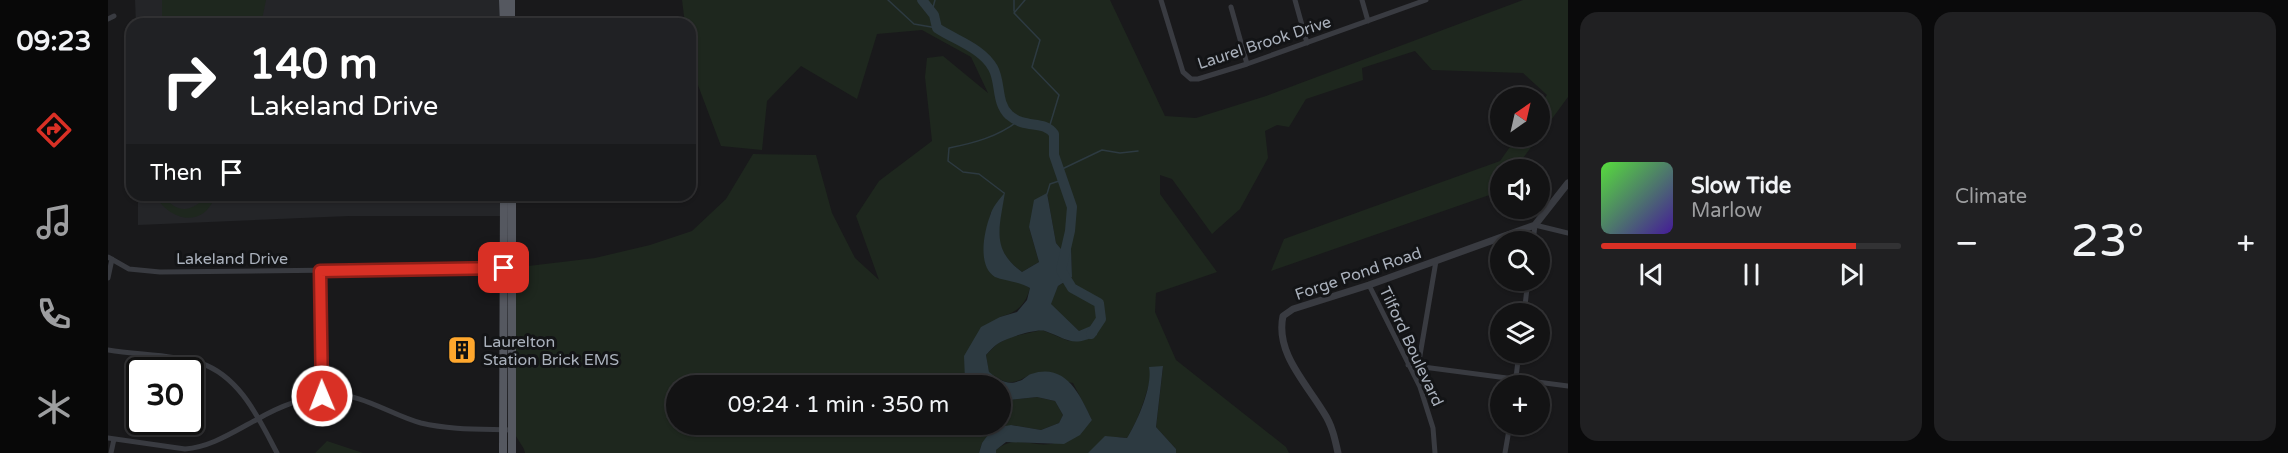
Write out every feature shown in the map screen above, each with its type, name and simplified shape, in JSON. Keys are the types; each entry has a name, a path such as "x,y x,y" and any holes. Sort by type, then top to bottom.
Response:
{"main road":[{"path":"504,0 504,18"},
{"path":"511,0 511,18"},
{"path":"504,201 507,430 512,453"},
{"path":"503,453 507,430 512,201"}],"street":[{"name":"Laurel Brook Drive","path":"1161,0 1183,72 1198,80 1426,0"},
{"path":"1295,0 1308,43"},
{"path":"1362,0 1368,21"},
{"path":"1231,7 1247,64"},
{"path":"1534,231 1535,225 1568,183"},
{"path":"1535,225 1568,233"},
{"name":"Forge Pond Road","path":"1338,453 1325,414 1290,360 1282,322 1283,316 1293,309 1369,285 1535,225"},
{"path":"108,278 110,258"},
{"name":"Lakeland Drive","path":"110,258 136,271 504,268"},
{"path":"1418,367 1436,261"},
{"path":"320,271 322,396"},
{"name":"Tilford Boulevard","path":"1369,285 1427,407 1433,428 1435,453"},
{"path":"108,350 201,363 231,382 259,418 276,453"},
{"path":"1408,365 1490,378"},
{"path":"1550,385 1568,386"},
{"path":"111,453 111,438 196,451 297,401 331,394 354,398 421,423 507,430"},
{"path":"1506,453 1508,435"}],"shaded area":[{"path":"135,0 503,0 504,18 136,18"},
{"path":"162,0 266,0 262,18 162,18"},
{"path":"682,0 1110,0 1165,116 1196,118 1266,96 1523,0 1568,0 1568,97 1550,121 1550,87 1538,87 1523,73 1432,70 1415,51 1362,68 1363,80 1306,99 1289,127 1277,125 1265,131 1268,158 1240,209 1212,234 1172,179 1160,175 1160,194 1217,272 1156,293 1155,312 1176,360 1286,447 1289,453 1176,453 1176,449 1156,427 1163,367 1151,376 1135,424 1127,438 1119,437 1088,453 996,453 996,450 1003,445 1010,443 1055,443 1092,420 1073,383 1031,374 1011,382 1011,375 989,373 986,355 997,344 1011,337 1042,330 1069,341 1091,328 1079,331 1050,304 1058,286 1072,277 1071,248 1061,249 1056,243 1047,193 1029,227 1039,262 1022,272 1005,255 1001,246 999,228 1004,194 990,214 996,277 1017,281 1030,288 1020,307 1000,317 968,375 666,375 666,435 995,435 982,443 979,453 525,453 512,430 512,268 595,258 650,245 692,231 726,199 753,154 816,155 832,213 855,258 879,280 856,216 879,181 932,141 925,77 927,58 943,56 988,93 971,57 922,30 877,34 857,99 801,66 767,101 762,150 721,146 696,80 696,18 684,18"},
{"path":"1510,147 1531,147 1522,159 1501,159"},
{"path":"1490,165 1490,195 1271,271 1284,239"},
{"path":"1005,192 1000,226 1001,246 1005,255 1022,272 1039,262 1029,227 1034,200 1047,193 1056,243 1061,249 1071,247 1072,277 1058,286 1051,304 1079,331 1098,323 1097,335 1076,342 1041,330 1012,337 996,345 986,355 989,372 993,375 965,375 964,356 981,327 1000,317 1017,312 1027,300 1030,288 995,277 989,272 984,257 984,239 992,209"},
{"path":"138,201 504,201 504,216 349,216 138,225"},
{"path":"159,201 168,201 174,206 185,209 202,201 213,201 202,214 188,218 181,217"},
{"path":"1163,366 1156,427 1176,449 1176,453 1088,453 1105,436 1127,438 1146,394 1150,375 1149,367"},
{"path":"1043,372 1063,377 1077,391 1092,420 1080,435 1064,444 1006,442 996,450 996,453 979,453 988,435 1011,435 1011,425 1041,430 1059,423 1063,415 1055,401 1037,397 1011,400 1011,383 1031,374"},
{"path":"1037,397 1055,401 1063,415 1059,423 1041,430 1011,425 1011,400"},
{"path":"327,441 363,453 315,453"}],"waterway":[{"path":"888,0 914,24 937,28"},
{"path":"922,0 934,15 937,28 975,50 988,61 995,74 1002,105 1009,115 1015,120 1050,129 1054,134 1054,155 1072,207 1070,231 1061,270 1072,288 1099,303 1101,319 1091,334"},
{"path":"932,11 935,0"},
{"path":"1014,0 1014,11"},
{"path":"1025,0 1014,13 1040,40 1032,67 1059,95 1049,128"},
{"path":"1004,193 979,174 963,172 948,161 949,148 985,139 1018,121"},
{"path":"1058,171 1102,150 1120,153 1138,151"},
{"path":"1047,194 1050,184 1062,180"}],"place":[{"name":"Laurelton Station Brick EMS","path":"462,350"}],"route":[{"path":"322,396 320,271 504,268"}]}
